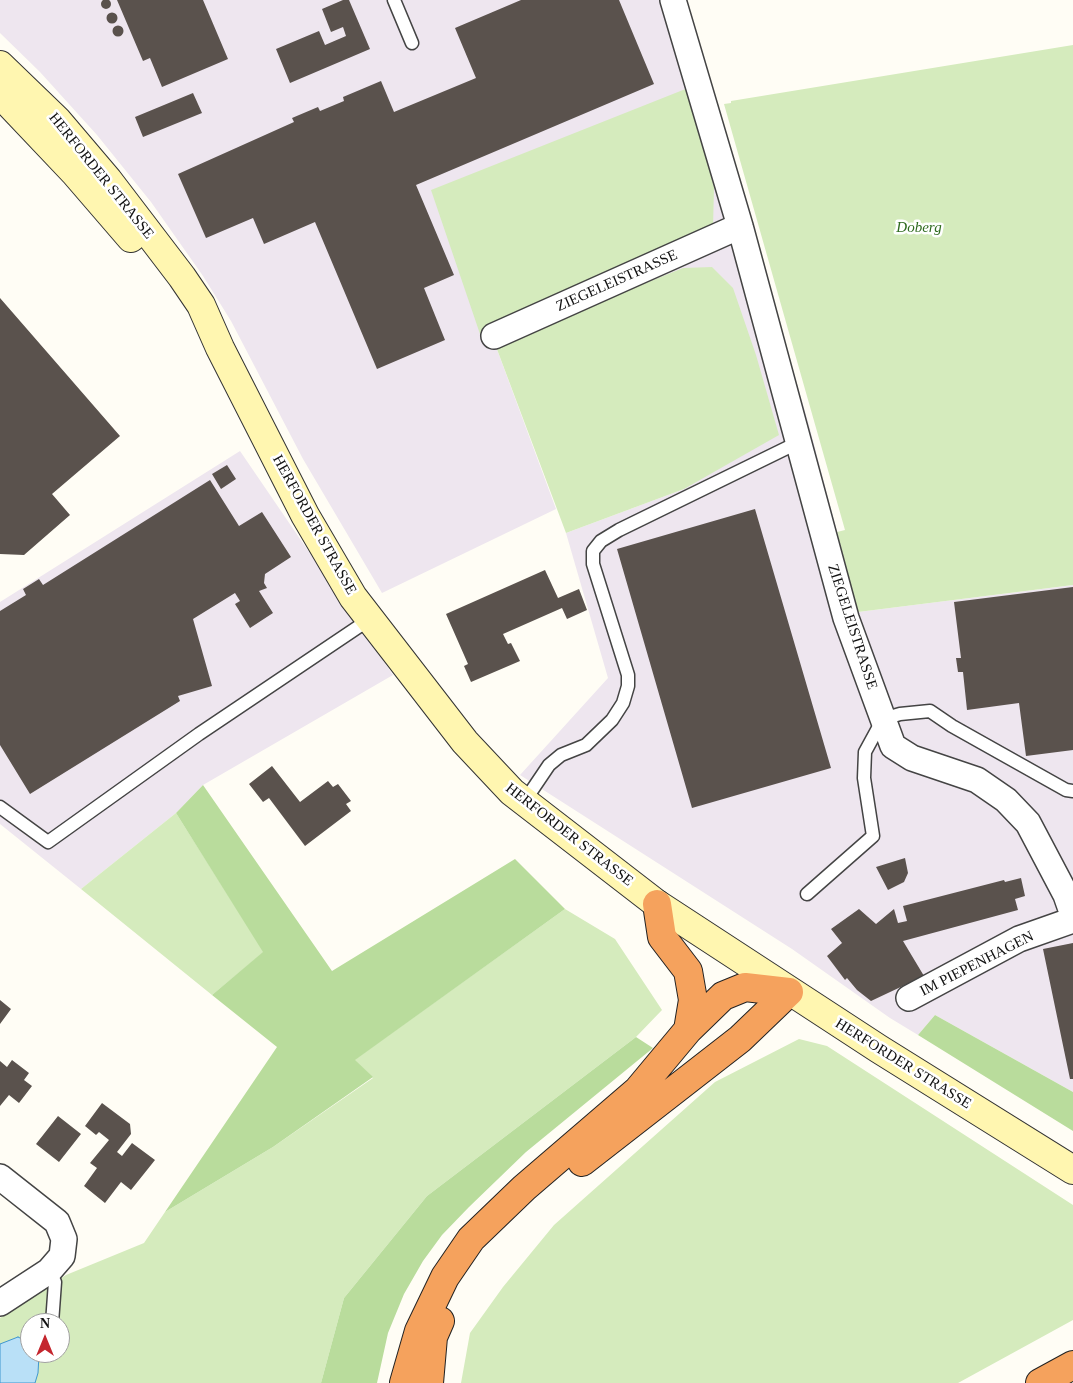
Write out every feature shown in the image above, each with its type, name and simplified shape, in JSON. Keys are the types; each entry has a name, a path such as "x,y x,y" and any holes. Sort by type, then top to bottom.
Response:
{"highway":[{"path":"657,904 662,937 688,971 693,1000 688,1030"},
{"path":"404,1383 419,1331 445,1277 471,1239 524,1188 638,1090 688,1030 723,996 745,987 789,992"},
{"path":"429,1383 433,1337 452,1293 483,1252 537,1198 740,1039 789,992"},
{"path":"1040,1383 1073,1365"}],"main road":[{"name":"HERFORDER STRASSE","path":"0,65 57,120 108,180 201,305 220,348 305,515 353,597 465,742 512,792 657,904 789,992 1073,1170"},
{"name":"HERFORDER STRASSE","path":"0,94 75,173 152,263 188,312 220,348"}],"street":[{"name":"ZIEGELEISTRASSE","path":"673,0 740,226 846,618 893,746 912,758 977,780 1006,800 1028,823 1066,895 1073,915"},
{"name":"ZIEGELEISTRASSE","path":"494,336 740,226"},
{"name":"IM PIEPENHAGEN","path":"909,998 1019,939 1073,920"},
{"path":"0,1177 57,1222 64,1239 62,1256 49,1271 0,1303"}],"lane":[{"path":"394,0 412,43"},
{"path":"524,802 549,765 561,755 586,745 612,720 623,703 628,686 628,675 592,564 593,551 601,540 799,442"},
{"path":"0,806 48,842 199,734 370,619"},
{"path":"807,894 873,836 864,778 865,752 883,719 900,714 930,711 952,726 1066,790 1073,791"},
{"path":"49,1271 55,1282 53,1313"}],"shaded area":[{"path":"0,0 685,0 809,425 858,612 1073,585 1073,1092 935,1015 918,1035 890,1018 792,949 520,775 608,678 566,533 684,489 495,344 556,509 382,593 303,459 231,321 203,276 151,202 97,135 40,72 0,33"},
{"path":"240,451 393,675 203,785 176,813 81,889 0,824 0,602"}],"green space":[{"name":"Doberg","path":"1073,45 1073,585 858,612 837,532 845,530 724,104 731,103 731,101"},
{"path":"688,88 714,187 713,228 480,334 431,190"},
{"path":"712,267 733,288 756,355 779,435 684,489 566,533 495,344 683,268"},
{"path":"203,785 332,971 515,859 565,909 355,1060 373,1077 273,1147 165,1212 277,1047 212,995 263,952 176,813"},
{"path":"176,813 264,952 212,995 81,889"},
{"path":"565,909 615,939 662,1010 636,1037 427,1196 344,1298 321,1383 0,1383 0,1318 66,1275 144,1243 165,1212 273,1147 373,1078 354,1060"},
{"path":"935,1015 1073,1092 1073,1131 918,1035"},
{"path":"636,1037 653,1048 526,1152 442,1235 423,1261 404,1294 388,1333 377,1383 321,1383 344,1298 427,1196"},
{"path":"799,1039 827,1046 1073,1205 1073,1320 958,1383 461,1383 470,1333 503,1287 554,1225 715,1082"}],"water":[{"path":"18,1337 20,1338 20,1363 39,1363 35,1383 0,1383 0,1344"}],"building":[{"path":"104,-1 108,-1 111,4 110,8 104,9 101,6 101,2"},
{"path":"117,0 203,0 228,59 162,87 150,58 143,61"},
{"path":"343,0 349,0 370,49 290,83 276,49 319,31 325,45 346,36 343,27 331,32 322,9"},
{"path":"521,0 619,0 654,84 416,185 454,275 424,288 445,340 377,369 315,222 264,244 253,218 206,238 178,174 294,122 292,118 318,107 320,111 344,101 343,97 381,81 394,112 476,78 455,28"},
{"path":"110,13 114,13 117,18 116,22 110,23 107,20 107,16"},
{"path":"116,26 120,26 123,31 122,35 116,36 113,33 113,29"},
{"path":"193,93 202,113 143,137 135,117"},
{"path":"0,298 120,436 52,494 70,515 24,555 0,554"},
{"path":"227,465 236,479 221,489 212,474"},
{"path":"210,480 239,526 262,512 291,557 265,574 264,583 267,588 259,591 273,613 250,628 235,604 240,601 235,593 193,619 212,686 178,696 180,701 30,794 0,745 0,611 26,595 23,589 39,579 43,585"},
{"path":"755,509 831,768 692,808 617,549"},
{"path":"545,570 558,598 579,589 587,610 567,619 562,608 503,634 508,644 511,643 520,661 471,682 464,666 468,664 446,614"},
{"path":"1073,587 1073,750 1026,756 1019,703 967,710 963,672 958,672 956,658 961,658 954,602"},
{"path":"272,766 300,802 328,781 333,787 338,784 351,801 346,804 351,811 305,846 269,798 263,802 249,784"},
{"path":"905,858 908,873 904,882 888,890 876,867"},
{"path":"1021,878 1025,896 1015,899 1018,910 903,941 924,976 871,1001 857,990 847,978 845,980 827,956 842,943 831,929 859,909 876,924 894,909 898,923 907,921 903,906 1004,880 1005,882"},
{"path":"1073,943 1073,1079 1070,1079 1043,949"},
{"path":"0,1000 11,1009 0,1024"},
{"path":"12,1060 29,1073 24,1080 32,1086 19,1103 9,1095 0,1106 0,1061 7,1067"},
{"path":"102,1103 130,1124 131,1134 117,1152 122,1156 132,1143 155,1160 131,1190 121,1182 105,1203 84,1186 97,1168 90,1163 109,1140 99,1132 96,1135 85,1126"},
{"path":"58,1116 81,1134 59,1162 36,1144"}]}
